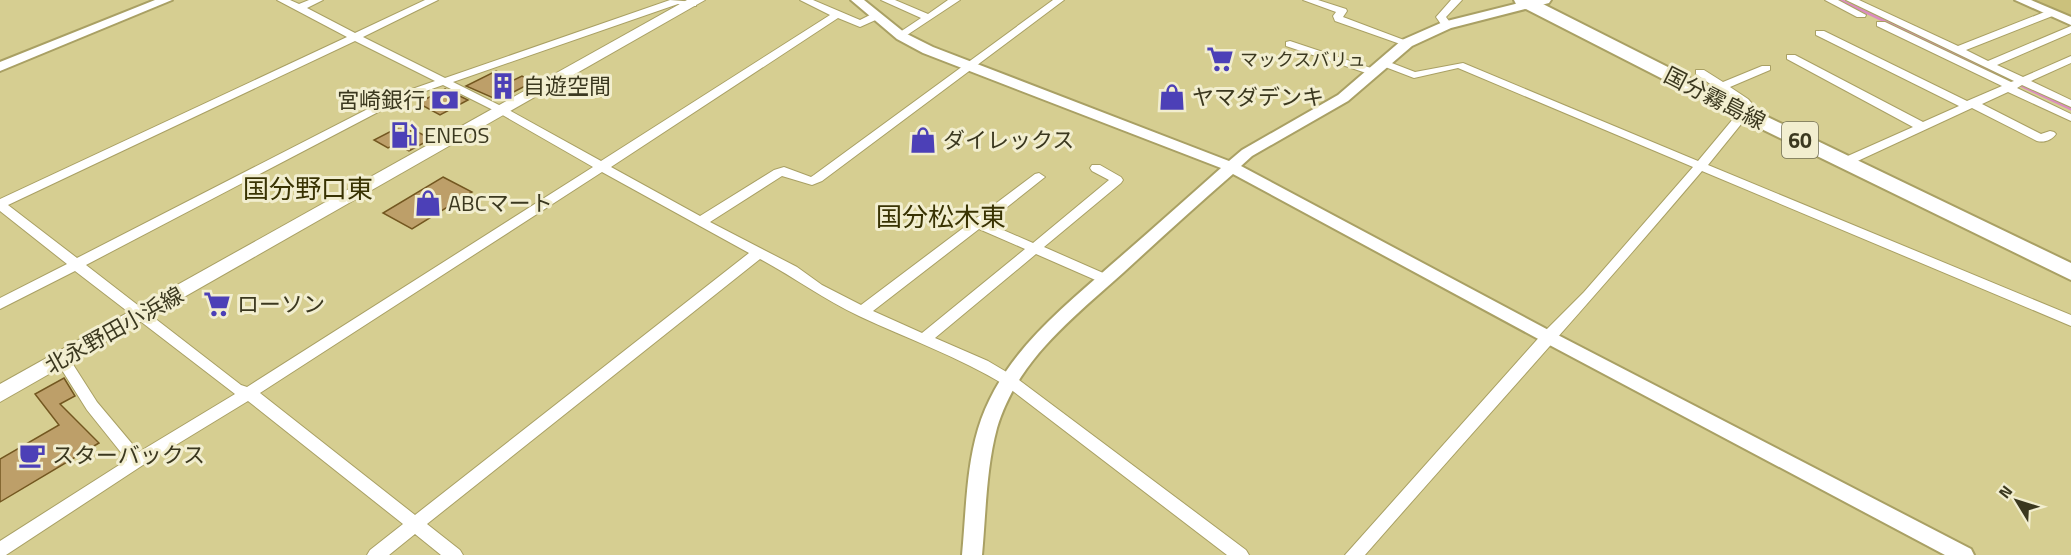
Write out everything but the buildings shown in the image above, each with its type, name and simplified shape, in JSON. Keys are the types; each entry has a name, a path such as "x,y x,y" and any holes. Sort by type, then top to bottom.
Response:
{"main road":[{"name":"北永野田小浜線","path":"0,394 695,2"},
{"name":"国分霧島線","path":"1533,2 1744,113 2071,272"}],"street":[{"path":"0,67 166,0"},
{"path":"282,0 503,111 862,312 983,364 1010,381 1240,555"},
{"path":"299,8 318,0"},
{"path":"434,0 0,205 236,389 249,393 454,555"},
{"path":"805,0 860,24 876,16"},
{"path":"857,0 901,36 928,50 1232,167 1548,337 1964,555"},
{"path":"886,0 929,18"},
{"path":"901,36 955,0"},
{"path":"700,222 778,173 784,171 812,181 818,178 1059,0"},
{"path":"1308,0 1341,11 1339,19 1407,43"},
{"path":"1447,25 1441,17 1457,0"},
{"path":"1830,0 2014,84 2071,104"},
{"path":"1852,0 1988,65 2014,84 2071,118"},
{"path":"2021,0 2071,21"},
{"path":"0,304 399,98 677,1 695,2"},
{"path":"972,555 984,449 997,404 1018,365 1035,345 1105,279 1247,153 1343,98 1407,43 1447,25 1533,2"},
{"path":"1958,50 2051,13"},
{"path":"0,550 137,460 314,353 836,15"},
{"path":"1988,65 2071,29"},
{"path":"1820,33 2041,139 2050,134"},
{"path":"1290,44 1378,68 1419,75 1459,65 2071,321"},
{"path":"1791,57 1921,126"},
{"path":"1845,162 2071,59"},
{"path":"1723,86 1766,68"},
{"path":"1354,555 1548,337 1589,295 1749,107 1723,86 1700,72"},
{"path":"924,339 1117,180 1096,168"},
{"path":"862,312 1039,177"},
{"path":"978,224 1105,279"},
{"path":"376,555 758,253"},
{"path":"62,359 92,406 137,460"}],"shaded area":[{"path":"2032,0 2071,0 2071,16"}],"waterway":[{"path":"1840,0 2071,109"}],"place":[{"name":"マックスバリュ","path":"1220,59"},
{"name":"自遊空間","path":"503,86"},
{"name":"ヤマダデンキ","path":"1172,97"},
{"name":"宮崎銀行","path":"445,100"},
{"name":"ENEOS","path":"404,135"},
{"name":"ダイレックス","path":"923,140"},
{"name":"ABCマート","path":"428,203"},
{"name":"ローソン","path":"217,304"},
{"name":"スターバックス","path":"32,455"}],"district":[{"name":"国分野口東","path":"308,188"},
{"name":"国分松木東","path":"941,216"}]}
